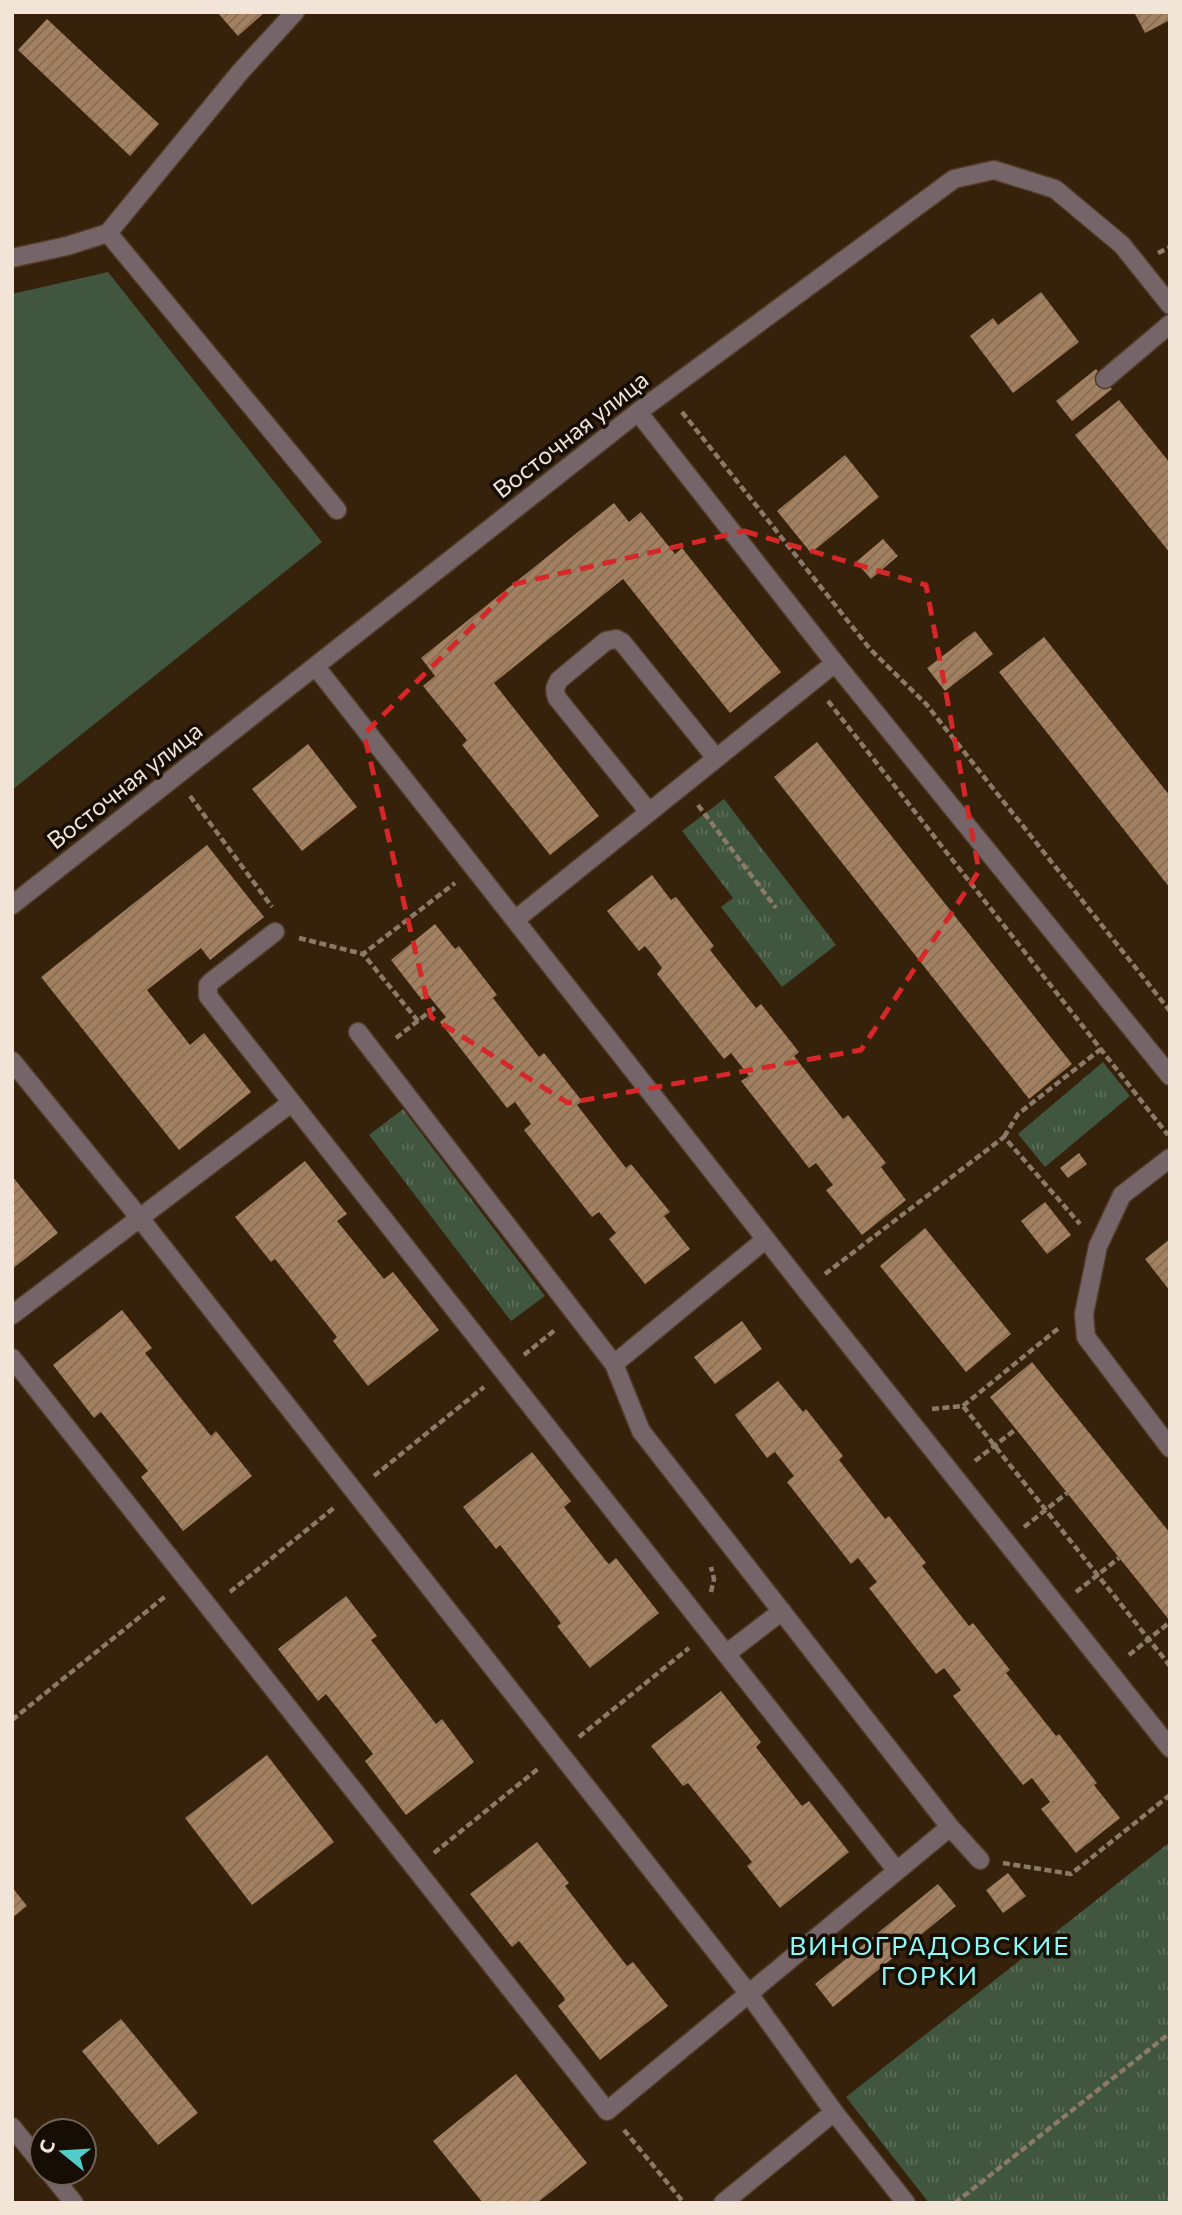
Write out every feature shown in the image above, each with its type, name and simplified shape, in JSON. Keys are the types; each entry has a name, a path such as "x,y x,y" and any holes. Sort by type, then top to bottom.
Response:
{"street":[{"path":"12,258 67,246 108,233 241,71 295,12"},
{"name":"Восточная улица","path":"12,905 638,412 954,179 994,170 1055,189 1122,245 1170,305"},
{"path":"108,233 337,510"},
{"path":"1105,379 1170,324"},
{"path":"638,412 835,663 1170,1076"},
{"path":"649,812 554,692 559,680 606,641 616,639 622,642 716,758"},
{"path":"515,920 835,663"},
{"path":"316,667 1170,1748"},
{"path":"275,932 212,981 208,985 208,996 897,1871"},
{"path":"358,1032 614,1364 641,1431 950,1827 980,1860"},
{"path":"12,1061 139,1217 749,1994 834,2112 906,2203"},
{"path":"12,1315 291,1103"},
{"path":"1170,1158 1122,1195 1098,1245 1084,1314 1086,1337 1170,1448"},
{"path":"614,1364 766,1239"},
{"path":"12,1358 607,2111 950,1827"},
{"path":"726,1654 782,1611"},
{"path":"723,2203 834,2112"},
{"path":"12,2127 28,2147"},
{"path":"61,2187 74,2203"}],"path":[{"path":"666,392 870,649 926,704 1170,1011"},
{"path":"822,694 1170,1136"},
{"path":"176,777 273,909 275,932 363,954 418,1021"},
{"path":"683,785 776,908"},
{"path":"363,954 474,868"},
{"path":"375,1054 437,1006"},
{"path":"805,1289 1004,1137 1018,1114 1101,1049"},
{"path":"1004,1137 1098,1245"},
{"path":"210,1608 576,1313"},
{"path":"903,1412 963,1406 1066,1322 1084,1314"},
{"path":"963,1406 1170,1666"},
{"path":"954,1477 1016,1429"},
{"path":"1005,1541 1067,1493"},
{"path":"696,1615 712,1591 714,1579 704,1547 711,1520"},
{"path":"1057,1606 1119,1558"},
{"path":"12,1720 187,1579"},
{"path":"1109,1671 1170,1622"},
{"path":"980,1860 1071,1874 1170,1795"},
{"path":"955,2203 1170,2033"},
{"path":"607,2111 684,2203"}],"highlighted area":[{"path":"744,531 926,585 979,871 861,1050 568,1103 431,1017 364,734 515,584"}],"green space":[{"path":"108,272 322,542 12,790 12,294"},
{"path":"724,799 836,945 782,987 721,907 733,898 682,831"},
{"path":"1103,1062 1130,1096 1045,1167 1018,1134"},
{"path":"403,1109 545,1296 511,1321 369,1135"},
{"path":"1170,1842 1170,2203 929,2203 846,2097"}],"building":[{"path":"217,12 265,12 238,36"},
{"path":"1134,12 1169,12 1170,20 1145,33"},
{"path":"47,19 159,124 130,156 18,50"},
{"path":"1041,292 1079,342 1013,393 970,336 993,318 998,325"},
{"path":"1096,369 1112,389 1072,421 1056,401"},
{"path":"1119,400 1170,463 1170,553 1075,435"},
{"path":"845,455 879,497 811,553 777,511"},
{"path":"614,503 629,522 641,512 675,554 682,548 781,672 730,713 623,579 494,683 599,816 550,855 462,745 467,740 423,686 435,676 421,658"},
{"path":"883,539 898,556 871,579 856,562"},
{"path":"975,631 993,654 945,691 927,668"},
{"path":"1044,637 1170,796 1170,888 999,672"},
{"path":"817,742 1072,1064 1029,1099 774,777"},
{"path":"308,744 357,807 302,851 252,789"},
{"path":"207,845 264,917 210,960 201,948 147,990 190,1045 204,1033 251,1092 179,1150 41,977"},
{"path":"652,875 671,900 676,897 714,946 710,950 756,1008 761,1004 799,1052 794,1056 843,1119 848,1115 886,1163 881,1167 906,1200 862,1235 826,1190 833,1185 816,1163 809,1168 741,1081 749,1076 731,1053 724,1059 657,974 662,968 654,957 645,946 639,951 607,911"},
{"path":"435,924 455,949 459,946 497,995 493,998 539,1057 544,1053 582,1101 577,1105 626,1168 631,1164 670,1212 664,1216 690,1249 645,1284 609,1239 616,1233 599,1212 592,1217 524,1130 531,1124 515,1102 507,1108 440,1022 446,1017 428,995 422,1000 391,960"},
{"path":"1079,1153 1087,1164 1068,1178 1060,1168"},
{"path":"305,1161 347,1214 337,1221 384,1279 393,1272 439,1330 368,1386 333,1341 337,1337 275,1259 271,1262 235,1217"},
{"path":"12,1176 58,1233 12,1269"},
{"path":"1045,1202 1071,1235 1047,1254 1021,1221"},
{"path":"925,1228 1011,1334 966,1372 880,1266"},
{"path":"1170,1239 1170,1291 1145,1259"},
{"path":"122,1310 152,1348 145,1353 211,1436 216,1431 252,1476 183,1531 141,1477 148,1471 101,1412 94,1418 53,1365"},
{"path":"742,1321 762,1349 715,1384 694,1357"},
{"path":"1032,1362 1170,1533 1170,1621 990,1397"},
{"path":"778,1381 803,1412 806,1409 843,1456 839,1460 885,1519 889,1516 926,1563 922,1566 969,1626 973,1623 1010,1670 1006,1673 1056,1736 1059,1734 1120,1818 1076,1853 1041,1809 1050,1802 1032,1778 1023,1785 953,1696 961,1690 944,1668 936,1674 869,1588 877,1582 858,1558 851,1564 787,1482 794,1476 775,1452 767,1458 735,1415"},
{"path":"532,1452 571,1501 564,1507 606,1561 609,1564 616,1558 659,1613 590,1668 557,1626 561,1623 500,1545 496,1549 463,1507"},
{"path":"346,1596 377,1636 371,1640 436,1724 442,1719 474,1762 406,1815 365,1761 373,1754 370,1750 326,1694 318,1701 278,1649"},
{"path":"721,1691 761,1742 756,1747 802,1806 809,1801 849,1852 780,1908 747,1866 752,1862 688,1783 683,1786 651,1746"},
{"path":"267,1755 334,1842 252,1905 185,1818"},
{"path":"537,1842 569,1883 565,1886 627,1966 633,1962 668,2006 600,2060 558,2006 565,2000 563,1996 519,1941 512,1947 470,1894"},
{"path":"1008,1873 1026,1896 1003,1913 986,1890"},
{"path":"938,1884 956,1906 833,2007 815,1984"},
{"path":"12,1887 27,1906 12,1918"},
{"path":"121,2019 198,2113 158,2145 82,2051"},
{"path":"516,2074 587,2163 537,2203 483,2203 433,2141"}],"district":[{"name":"ВИНОГРАДОВСКИЕ ГОРКИ","path":"930,1961"}]}
